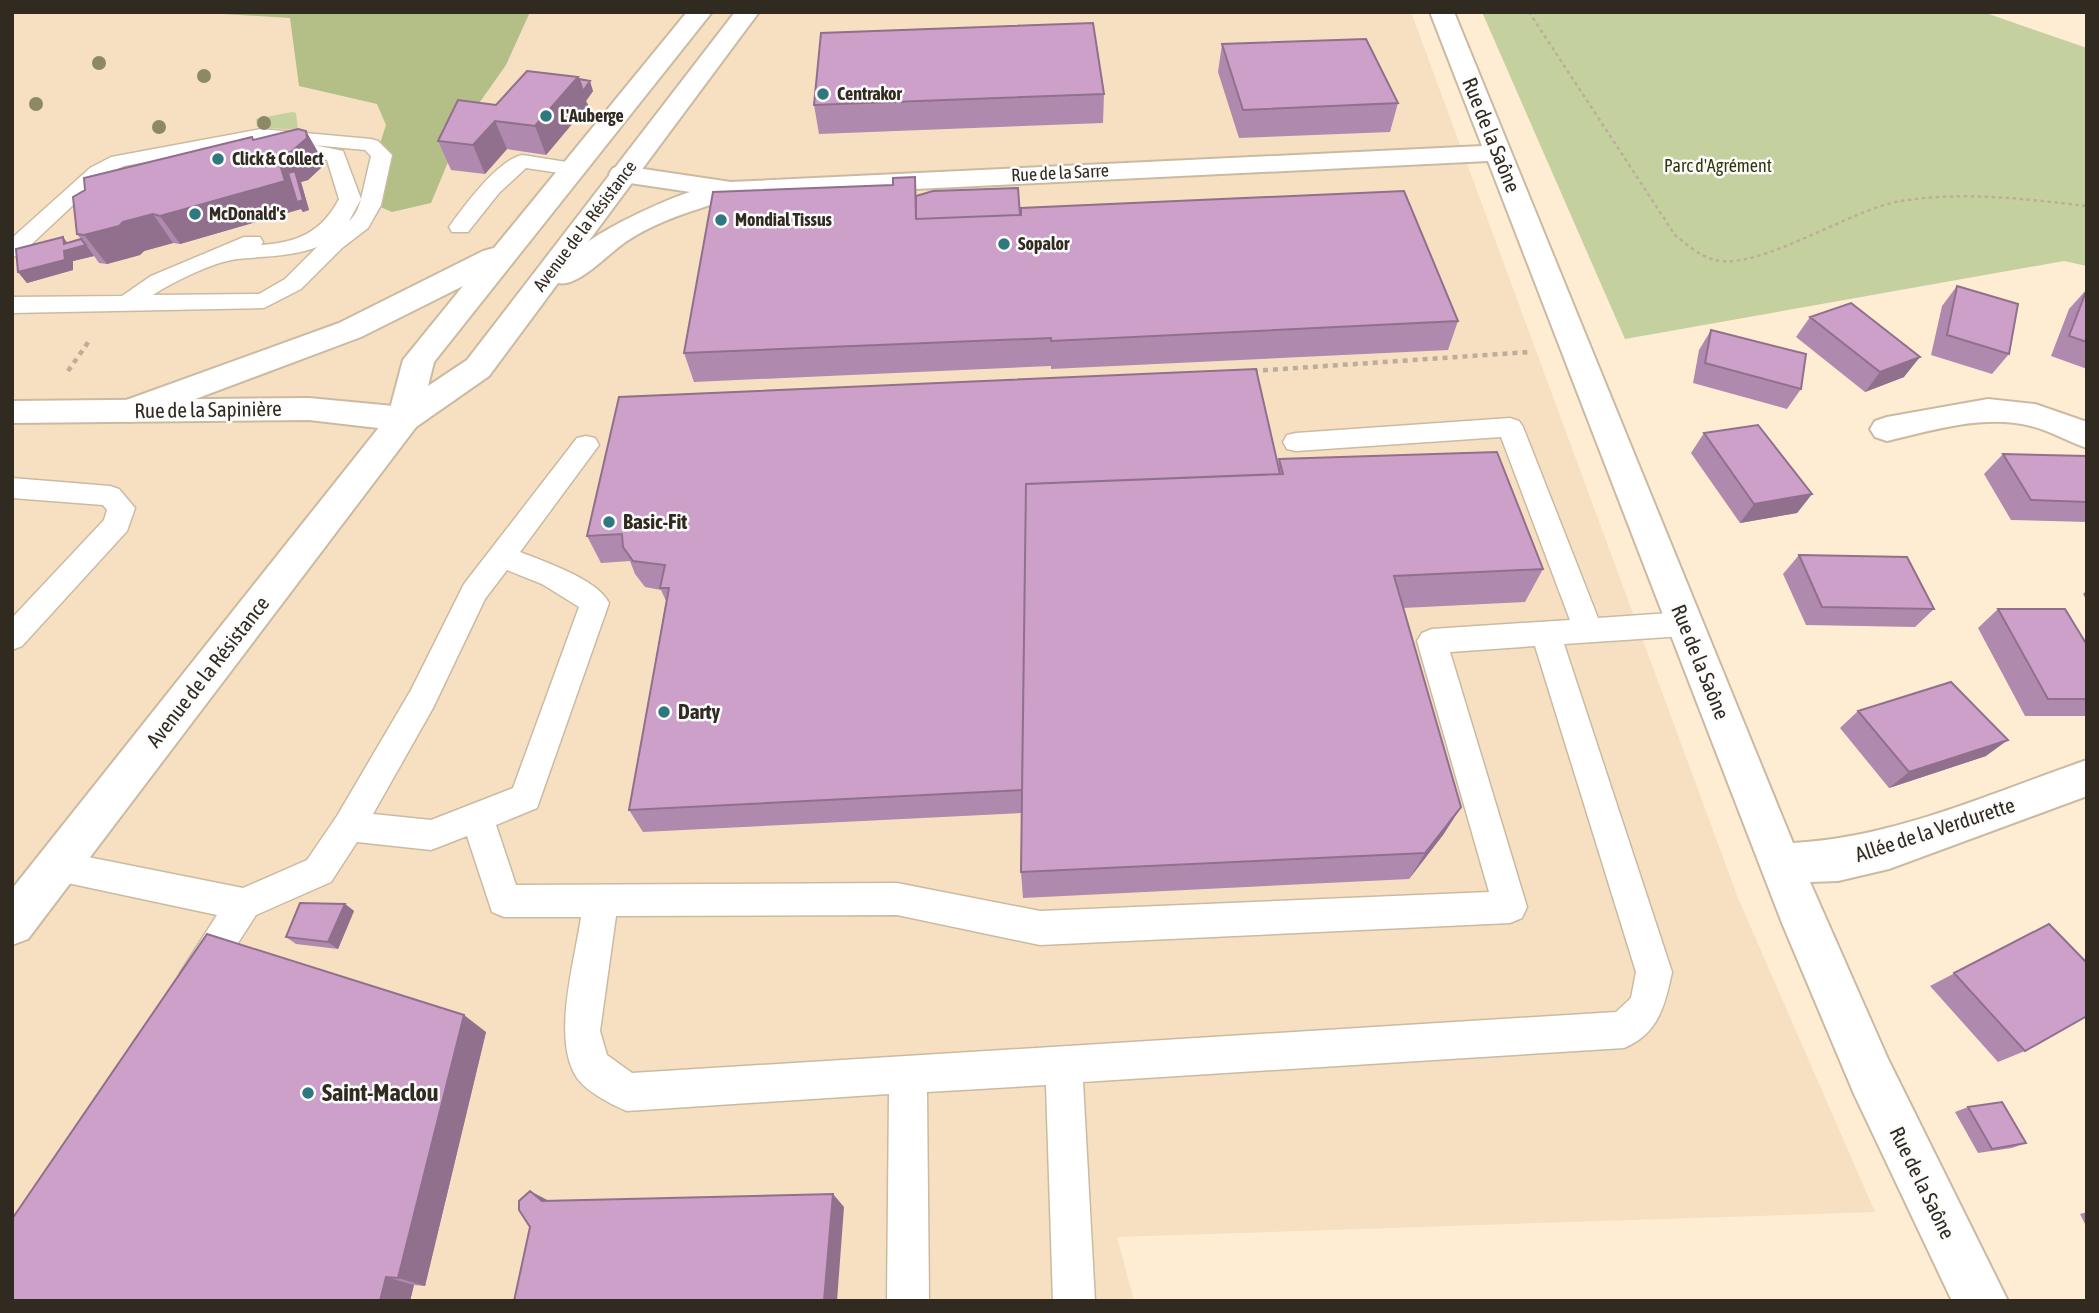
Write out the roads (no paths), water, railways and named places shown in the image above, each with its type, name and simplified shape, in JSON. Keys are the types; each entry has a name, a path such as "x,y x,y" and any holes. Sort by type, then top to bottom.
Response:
{"street":[{"name":"Avenue de la Résistance","path":"404,419 419,360 700,12"},
{"name":"Avenue de la Résistance","path":"12,925 404,419 478,368 747,12"},
{"name":"Rue de la Saône","path":"1442,12 1684,624 1855,1043 1981,1301"},
{"path":"623,174 607,163 609,150 680,63 679,38"},
{"name":"Rue de la Sarre","path":"623,174 731,190 1498,153"},
{"path":"526,303 620,232 680,206 731,190"},
{"path":"130,411 350,330 423,295 510,247"},
{"name":"Rue de la Sapinière","path":"25,412 309,409 404,419"},
{"path":"1887,429 1964,412 2014,409 2063,422 2087,436"},
{"name":"Allée de la Verdurette","path":"1781,864 1838,862 1889,849 2087,778"}],"lane":[{"path":"12,250 97,172 118,161 252,137 346,141 371,145 383,155 370,205 360,223 280,293 264,301 246,304 12,305"},
{"path":"122,303 149,284 192,264 234,252 259,237 303,224 340,219 350,199 336,155 302,149 268,158"},
{"path":"460,228 491,188 522,161 573,169"},
{"path":"57,209 92,202"},
{"path":"1296,442 1510,427 1588,630"},
{"path":"182,997 244,904 319,871 349,826 422,699 474,592 586,445"},
{"path":"12,488 110,496 121,508 117,524 12,638"},
{"path":"349,826 431,835 526,798 594,603 552,576 502,556"},
{"path":"477,817 504,901 897,899 1040,928 1510,907 1432,641 1684,624"},
{"path":"601,900 582,1031 591,1066 627,1092 1624,1030 1647,1007 1654,972 1546,634"},
{"path":"58,866 244,904"},
{"path":"1064,1065 1074,1301"},
{"path":"908,1074 908,1301"}],"place":[{"name":"Centrakor","path":"823,94"},
{"name":"L'Auberge","path":"546,116"},
{"name":"Click & Collect","path":"218,159"},
{"name":"McDonald's","path":"195,214"},
{"name":"Mondial Tissus","path":"721,220"},
{"name":"Sopalor","path":"1004,244"},
{"name":"Basic-Fit","path":"609,522"},
{"name":"Darty","path":"664,712"},
{"name":"Saint-Maclou","path":"308,1093"}],"park label":[{"name":"Parc d'Agrément","path":"1718,166"}]}
